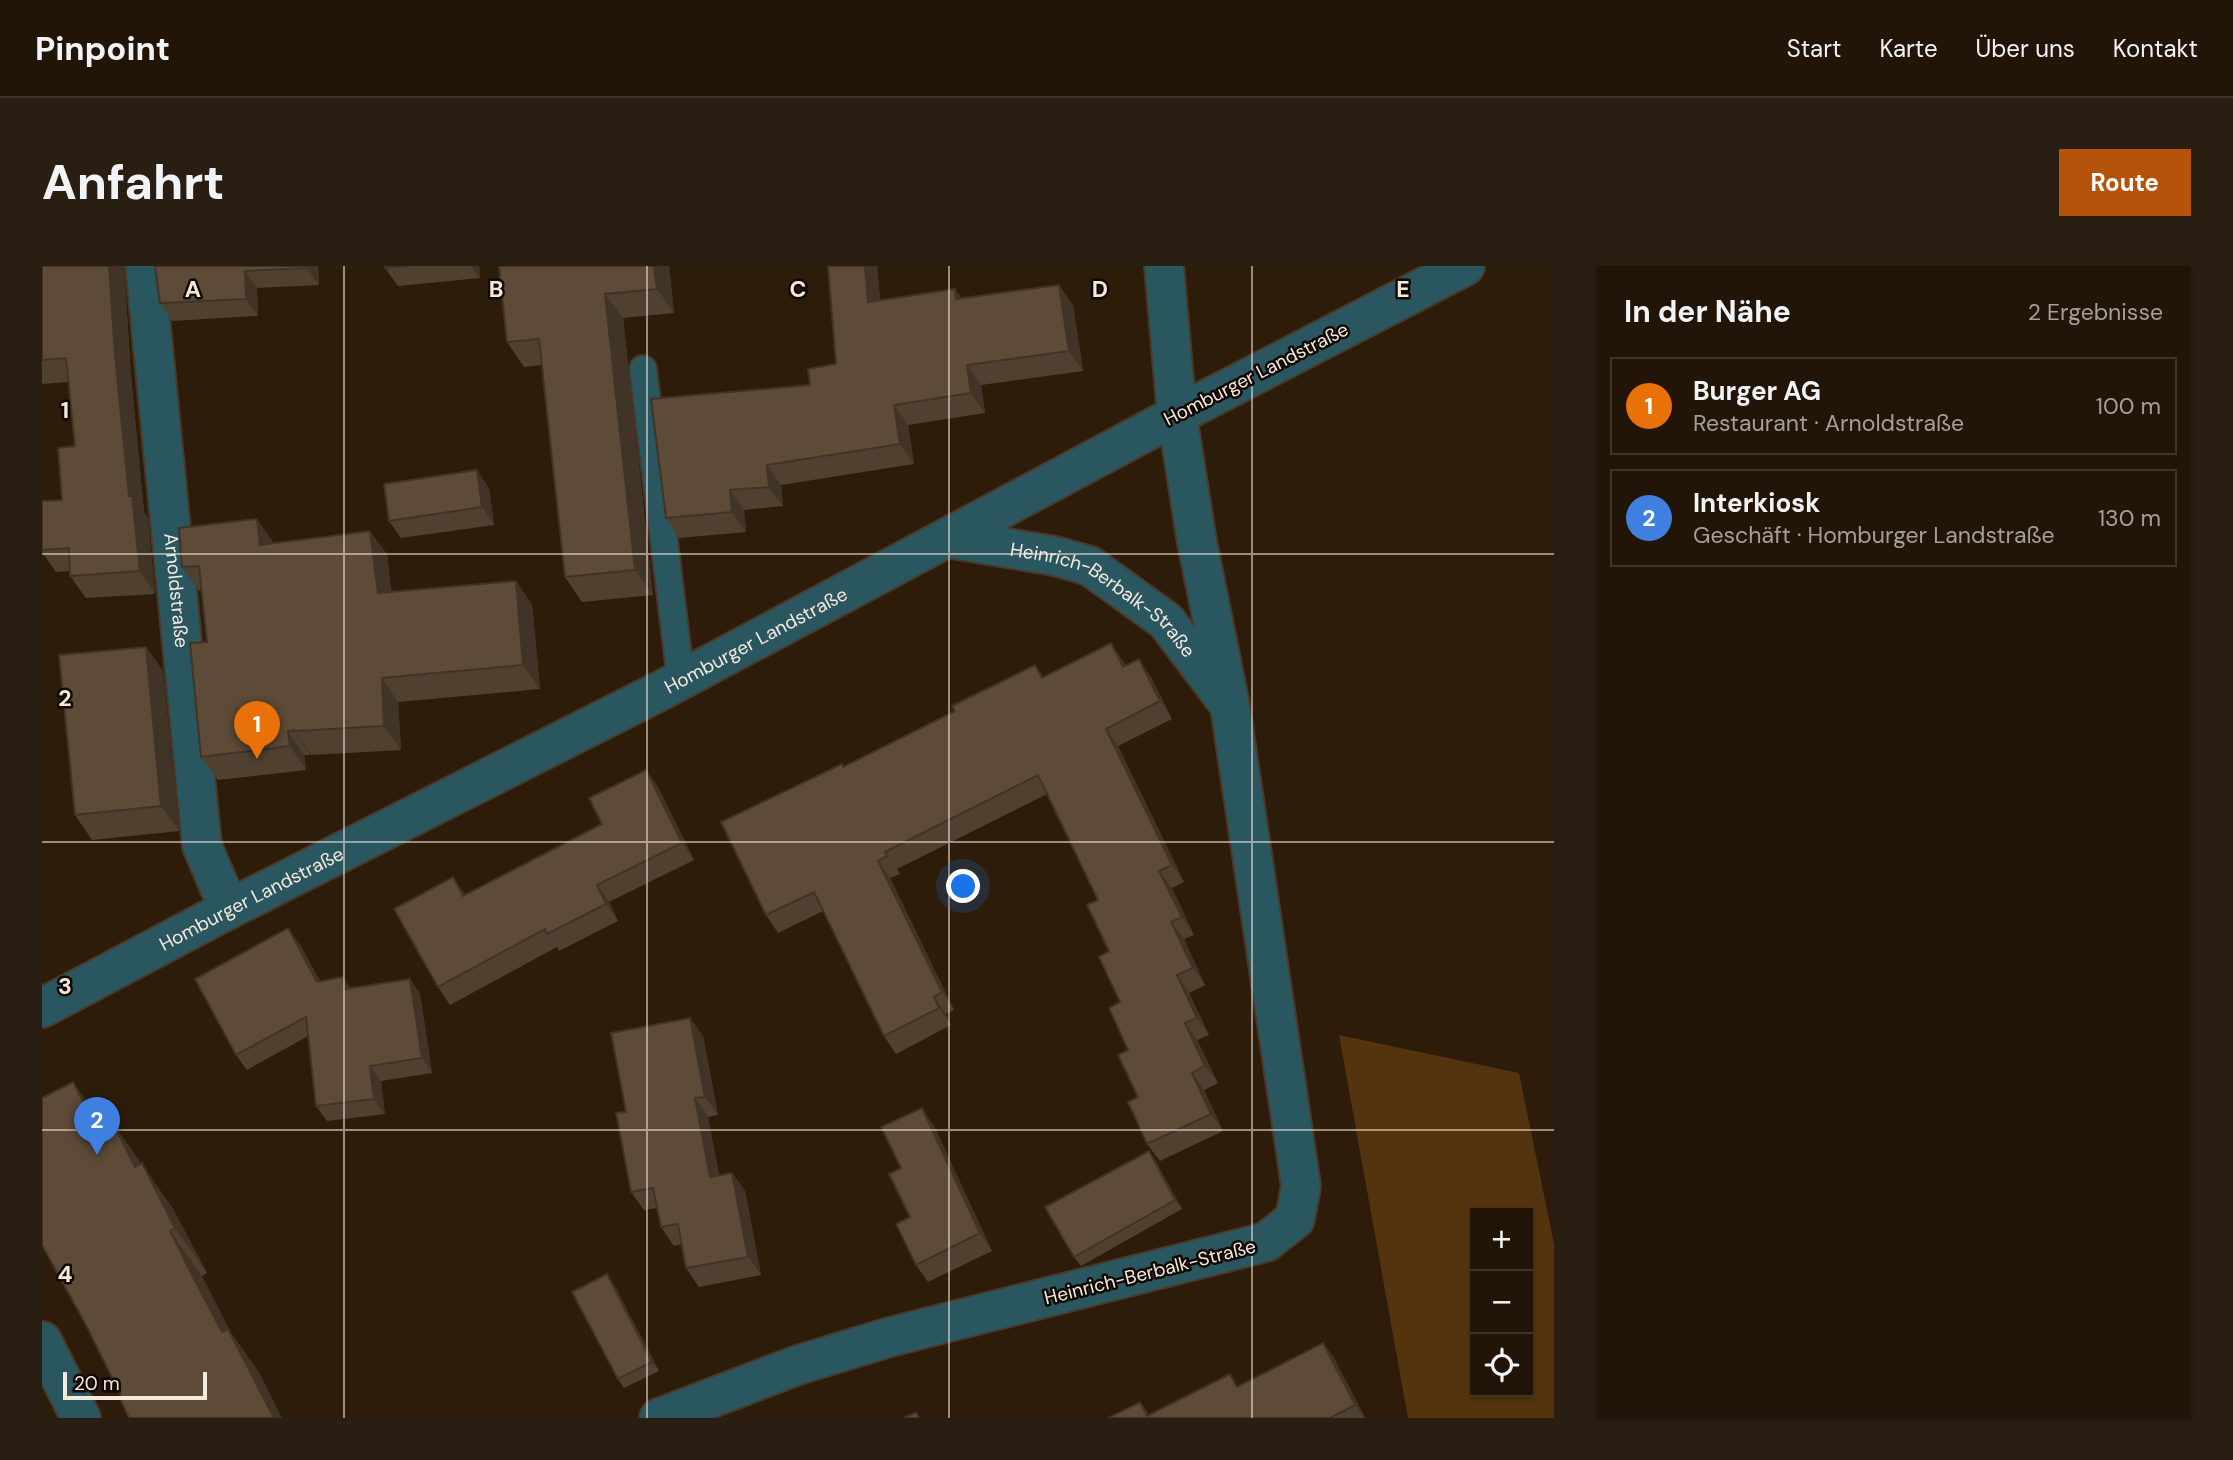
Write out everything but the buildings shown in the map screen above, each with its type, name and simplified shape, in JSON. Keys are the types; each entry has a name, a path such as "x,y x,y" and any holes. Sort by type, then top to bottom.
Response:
{"street":[{"name":"Arnoldstraße","path":"145,266 202,846 229,909"},
{"name":"Heinrich-Berbalk-Straße","path":"659,1418 708,1409 798,1366 890,1337 1266,1242 1295,1219 1301,1186 1230,706 1197,542 1177,415 1164,266"},
{"name":"Homburger Landstraße","path":"42,1008 229,909 681,680 1177,415 1465,266"},
{"name":"Heinrich-Berbalk-Straße","path":"947,538 1055,556 1090,566 1166,621 1230,706"},
{"path":"42,1341 81,1418"}],"lane":[{"path":"643,369 681,680"}],"shaded area":[{"path":"1339,1035 1519,1073 1554,1244 1554,1418 1408,1418"}],"place":[{"name":"Burger AG","path":"257,759"},
{"name":"Interkiosk","path":"97,1155"}]}
